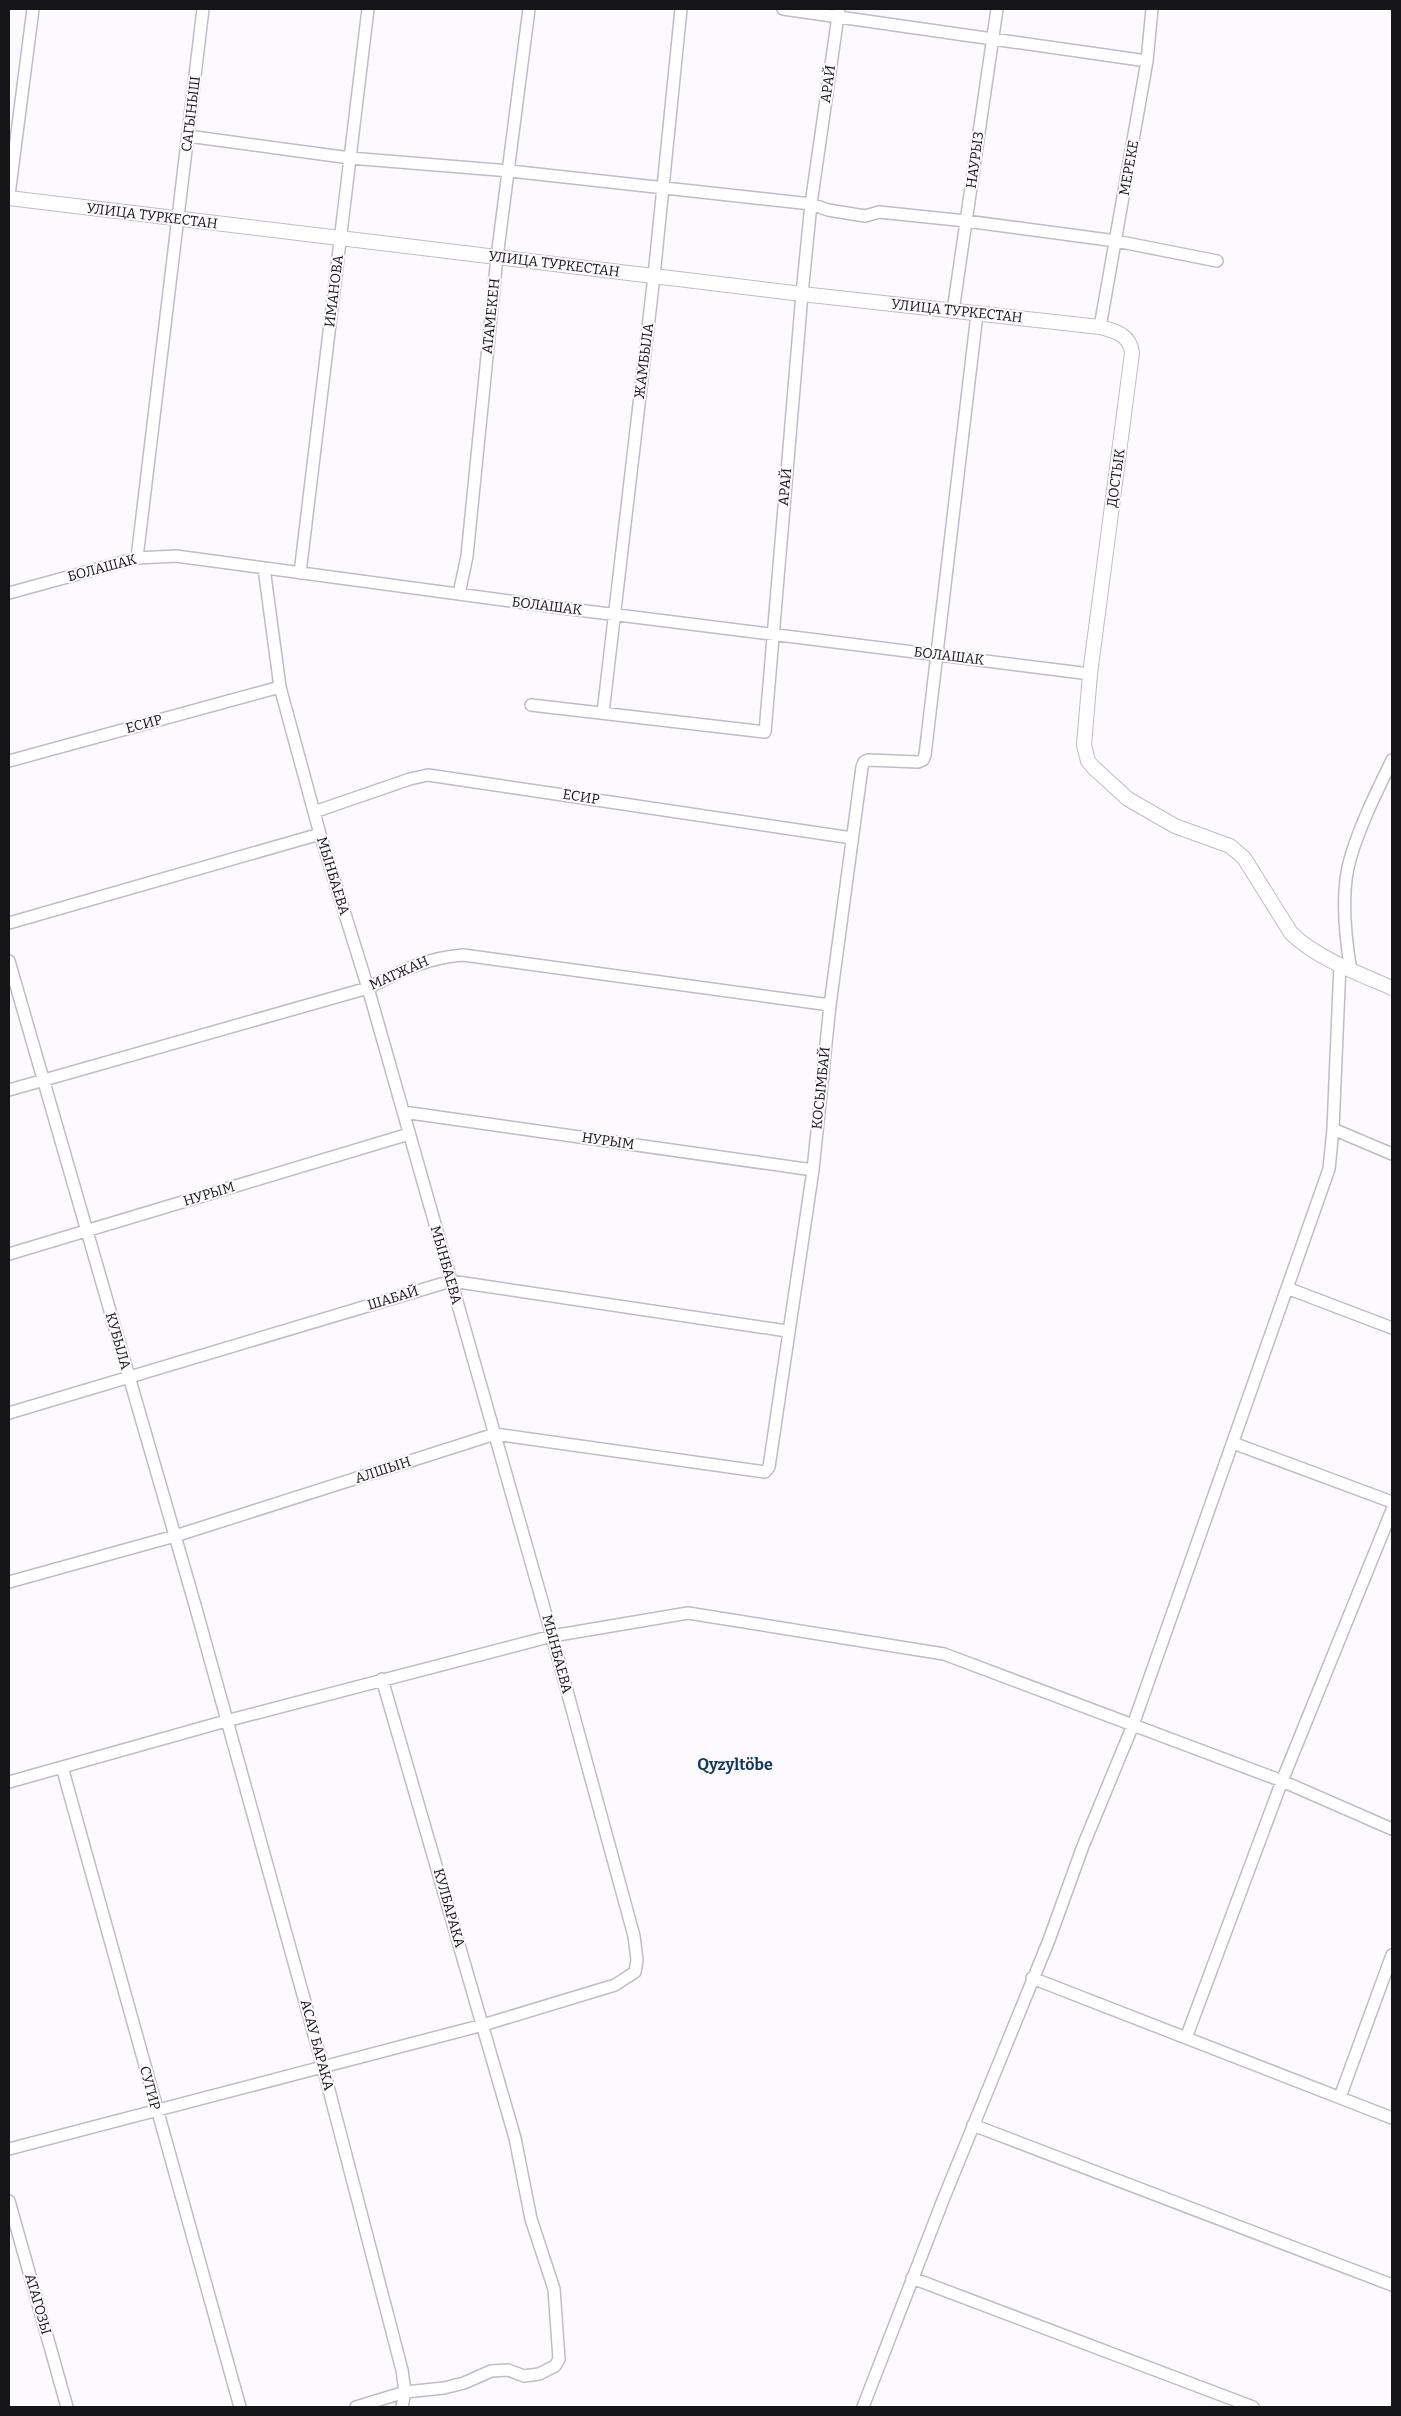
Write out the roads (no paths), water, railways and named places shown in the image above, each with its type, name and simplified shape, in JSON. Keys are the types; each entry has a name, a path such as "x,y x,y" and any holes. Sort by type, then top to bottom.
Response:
{"street":[{"path":"9,197 33,9"},
{"name":"САГЫНЫШ","path":"137,558 203,9"},
{"name":"ИМАНОВА","path":"300,573 368,9"},
{"name":"АТАМЕКЕН","path":"459,594 467,556 497,257 510,171 529,9"},
{"name":"ЖАМБЫЛА","path":"603,713 654,276 681,9"},
{"path":"783,9 838,12 992,38 1147,61"},
{"name":"НАУРЫЗ","path":"953,311 997,9"},
{"name":"МЕРЕКЕ","path":"1100,327 1147,61 1152,9"},
{"name":"АРАЙ","path":"531,705 765,732 772,634 811,204 838,12"},
{"path":"188,136 350,158 510,171 811,204 828,210 865,216 880,212 966,220 1116,241 1217,261"},
{"name":"УЛИЦА ТУРКЕСТАН","path":"9,197 802,294 1100,327"},
{"path":"937,654 977,314"},
{"name":"ДОСТЫК","path":"1100,327 1123,335 1131,345 1132,353 1090,674 1084,736 1088,761 1092,767 1128,799 1175,826 1230,846 1238,852 1244,858 1291,933 1299,942 1346,968 1392,988"},
{"name":"БОЛАШАК","path":"9,593 137,558 176,556 614,615 1090,674"},
{"name":"МЫНБАЕВА","path":"264,568 280,687 320,834 368,988 495,1434 634,1936 637,1960 635,1972 615,1985 483,2025"},
{"name":"КОСЫМБАЙ","path":"766,1472 769,1467 787,1331 812,1170 830,1005 864,762 868,760 918,762 923,760 937,654"},
{"name":"ЕСИР","path":"9,760 280,687"},
{"path":"863,2407 912,2278 1133,1726 1329,1168 1346,968 1347,878 1351,856 1376,792 1392,760"},
{"name":"ЕСИР","path":"314,812 410,779 428,775 852,838"},
{"path":"9,923 320,834"},
{"name":"МАТЖАН","path":"9,1090 368,988 416,964 438,957 463,955 830,1005"},
{"name":"КУБЫЛА","path":"9,961 42,1081 175,1536 226,1721"},
{"name":"НУРЫМ","path":"403,1112 812,1170"},
{"path":"1333,1129 1392,1154"},
{"name":"НУРЫМ","path":"9,1254 409,1134"},
{"name":"ШАБАЙ","path":"9,1413 451,1281 787,1331"},
{"path":"1287,1288 1392,1328"},
{"name":"АЛШЫН","path":"9,1582 175,1536 495,1434 766,1472"},
{"path":"1233,1443 1392,1502"},
{"path":"1186,2038 1282,1781 1392,1510"},
{"path":"9,1782 382,1679 552,1636 688,1613 944,1654 1282,1781 1392,1829"},
{"name":"КУЛБАРАКА","path":"382,1679 515,2138 532,2219 554,2289 559,2359 555,2366 539,2374 524,2376 508,2370 491,2371 464,2383 444,2388 405,2392"},
{"name":"АСАУ БАРАКА","path":"226,1721 323,2067 402,2370 405,2392 402,2407"},
{"name":"СУГИР","path":"62,1767 240,2407"},
{"path":"1340,2098 1392,1955"},
{"path":"1032,1978 1392,2118"},
{"path":"9,2149 483,2025"},
{"path":"973,2125 1392,2285"},
{"name":"АТАГОЗЫ","path":"9,2201 67,2407"},
{"path":"912,2278 1252,2407"},
{"path":"356,2407 405,2392"}],"district":[{"name":"Qyzyltöbe","path":"735,1764"}]}
